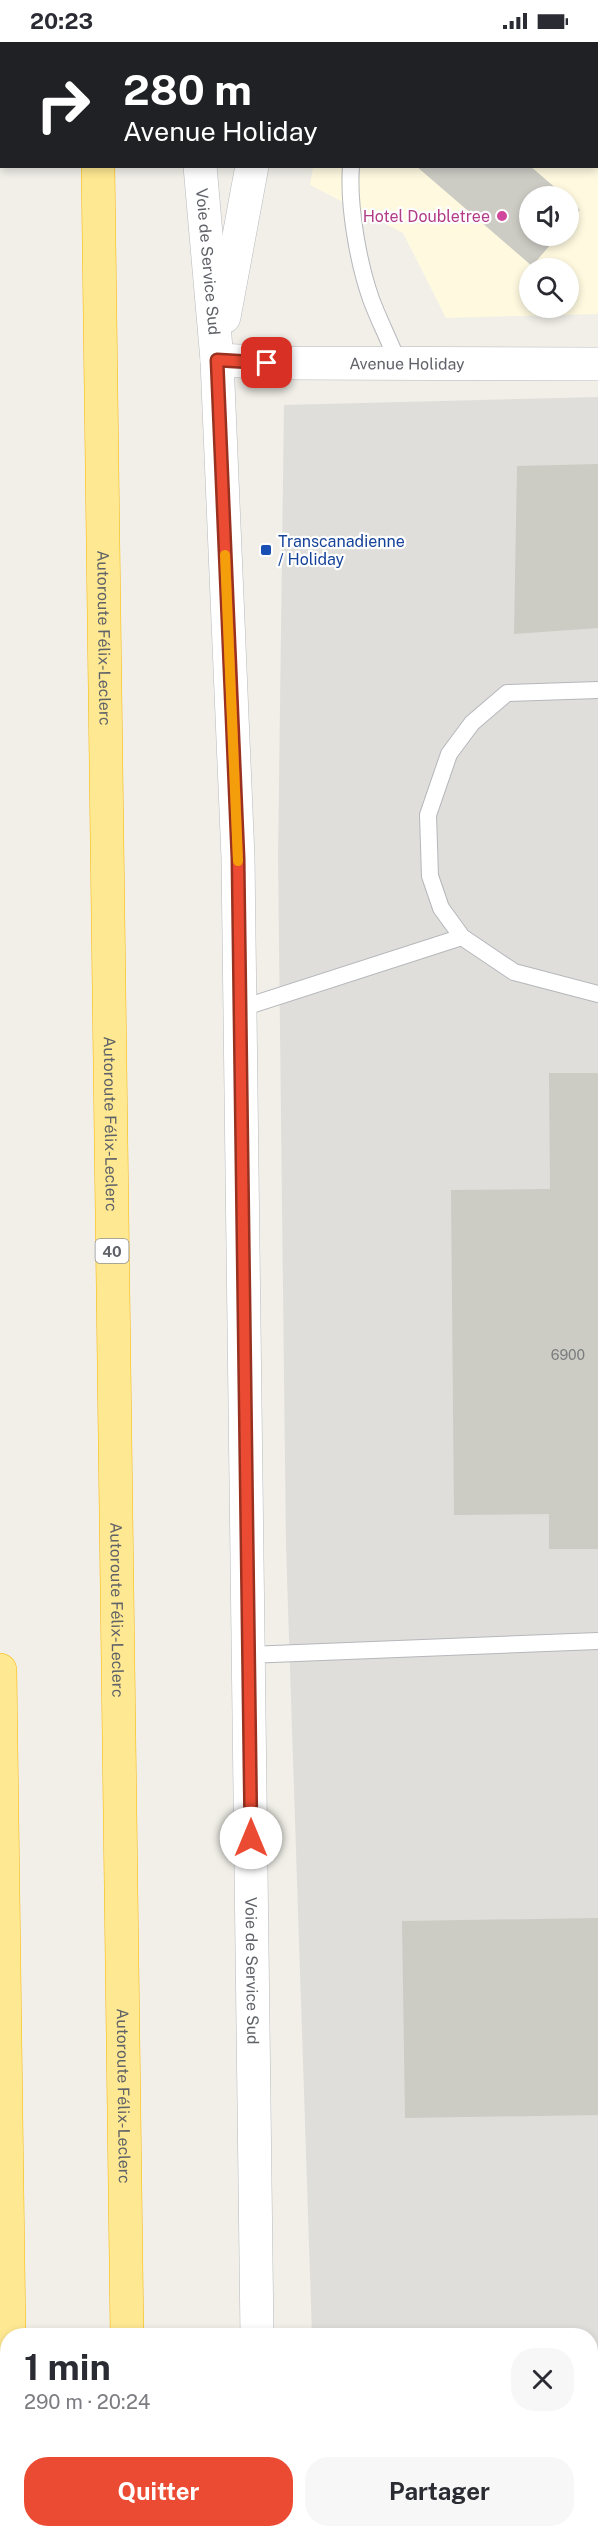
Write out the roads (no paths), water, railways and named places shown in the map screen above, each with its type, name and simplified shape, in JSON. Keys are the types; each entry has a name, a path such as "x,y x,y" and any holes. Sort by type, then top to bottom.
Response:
{"highway":[{"name":"Autoroute Félix-Leclerc","path":"98,168 127,2328"},
{"path":"0,1670 9,2328"}],"main road":[{"name":"Voie de Service Sud","path":"200,168 217,360 238,858 257,2328"},
{"path":"217,360 252,168"},
{"name":"Avenue Holiday","path":"217,360 282,363 598,364"}],"lane":[{"path":"351,168 353,214 360,258 371,298 399,363"},
{"path":"598,690 507,693 472,723 449,754 428,815 430,876 441,908 462,937 514,972 598,994"},
{"path":"239,1010 462,937"},
{"path":"248,1655 598,1641"}],"place":[{"name":"Hotel Doubletree","path":"502,216"},
{"name":"Transcanadienne / Holiday","path":"266,550"}]}
